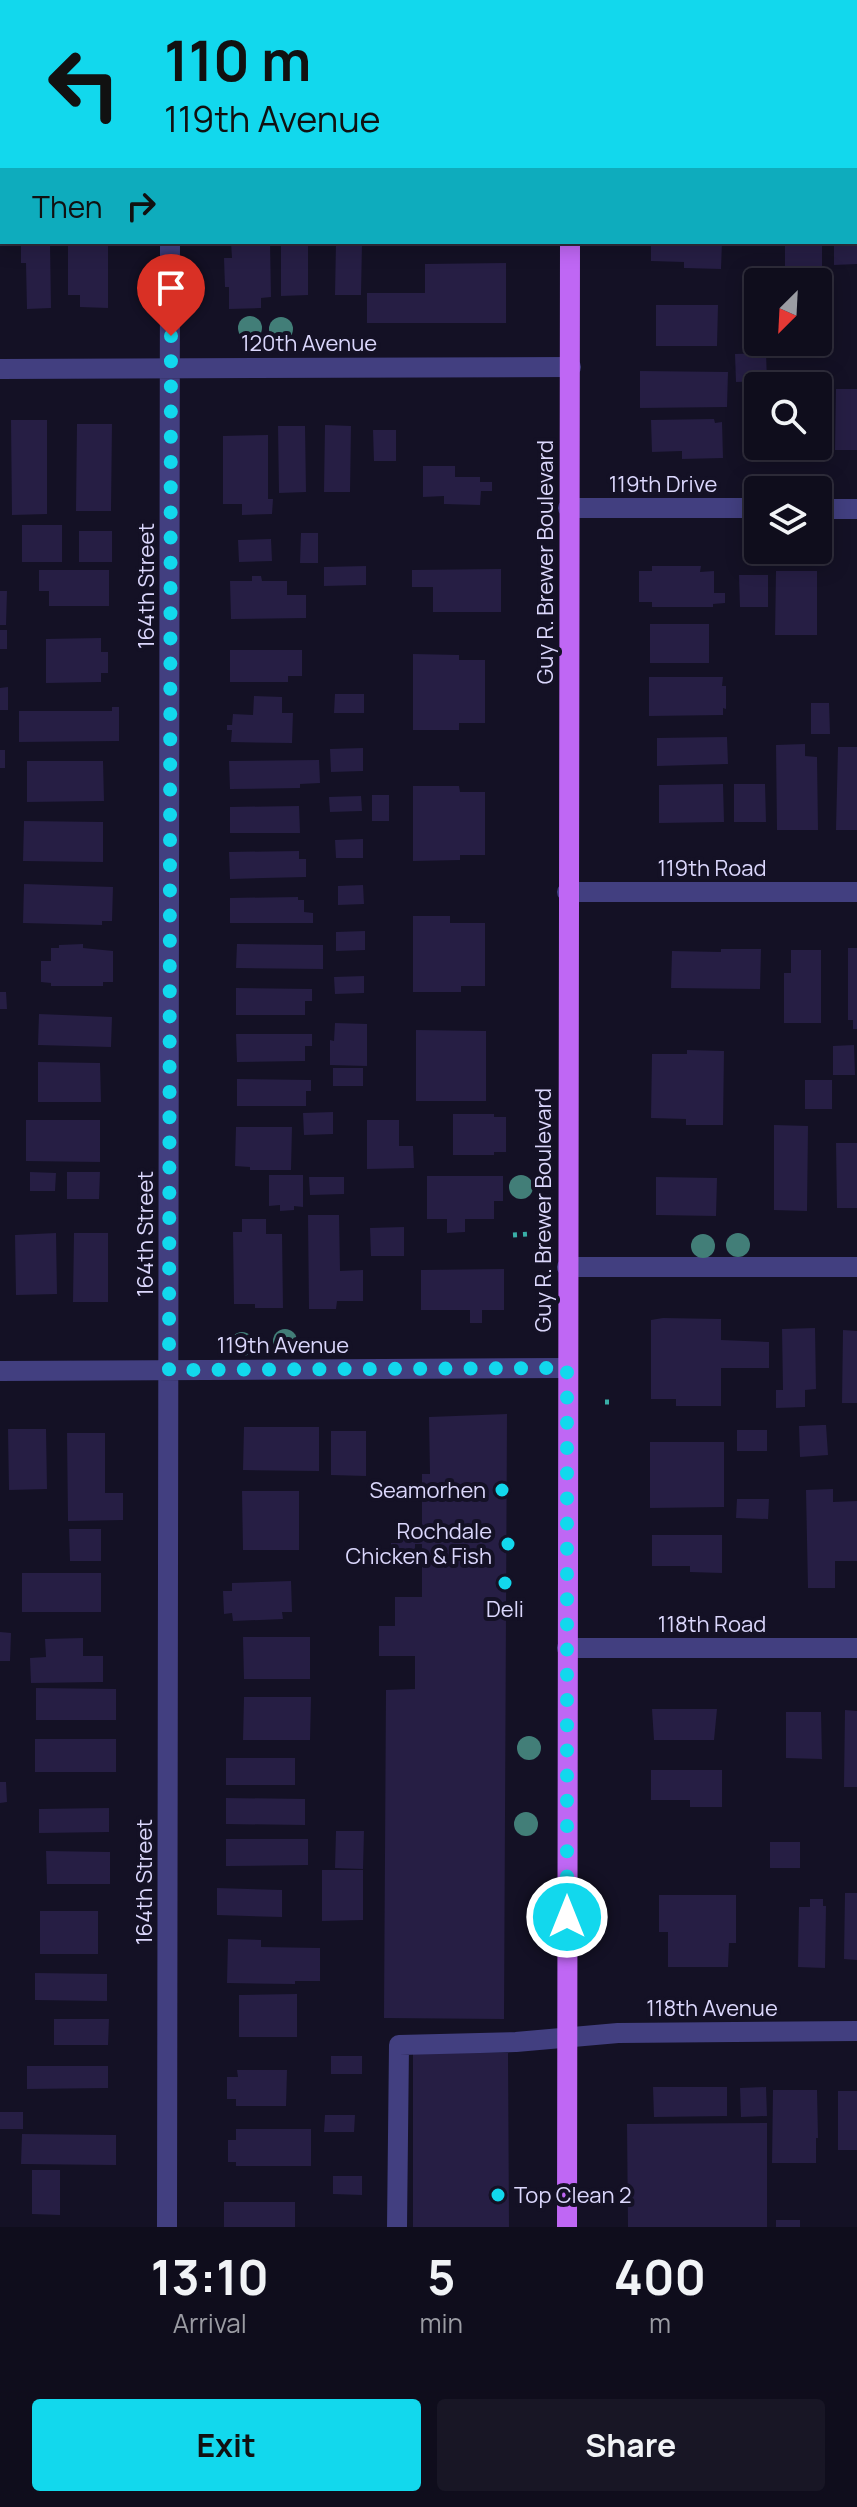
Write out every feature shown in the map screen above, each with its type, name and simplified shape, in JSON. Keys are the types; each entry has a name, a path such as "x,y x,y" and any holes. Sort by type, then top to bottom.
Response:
{"main road":[{"name":"Guy R. Brewer Boulevard","path":"567,2227 570,244"}],"street":[{"name":"164th Street","path":"167,2227 170,244"},
{"name":"120th Avenue","path":"0,369 571,367"},
{"name":"119th Drive","path":"568,508 744,508"},
{"path":"832,509 857,509"},
{"name":"119th Road","path":"567,892 857,892"},
{"path":"567,1267 857,1267"},
{"name":"119th Avenue","path":"0,1371 567,1368"},
{"name":"118th Road","path":"567,1648 857,1648"},
{"name":"118th Avenue","path":"397,2227 399,2045 516,2042 618,2033 857,2031"}],"path":[{"path":"513,1235 529,1234"},
{"path":"605,1402 615,1402"}],"building":[{"path":"21,244 50,244 51,308 27,309 26,263 21,263"},
{"path":"68,244 108,244 108,308 80,307 80,295 68,295"},
{"path":"231,244 270,244 271,297 261,298 261,308 229,309 224,258 232,258"},
{"path":"281,244 308,244 308,295 281,296"},
{"path":"336,244 362,244 361,295 335,295"},
{"path":"651,244 722,244 721,269 684,268 684,262 651,261"},
{"path":"785,244 822,244 822,268 785,268"},
{"path":"834,244 857,244 857,264 834,265"},
{"path":"506,263 506,323 367,323 367,293 425,293 425,264"},
{"path":"656,305 718,305 717,346 656,346"},
{"path":"735,354 766,356 767,372 744,372 744,382 736,382"},
{"path":"640,371 728,372 727,407 640,408"},
{"path":"836,389 857,389 857,450 835,450"},
{"path":"714,419 715,423 722,422 723,458 682,459 682,451 652,452 651,420"},
{"path":"11,420 47,420 47,514 12,515"},
{"path":"77,424 112,424 111,511 76,511"},
{"path":"325,425 351,426 350,492 324,492"},
{"path":"278,426 305,426 306,492 279,493"},
{"path":"373,430 396,430 396,461 374,461"},
{"path":"268,435 268,499 273,499 272,514 242,515 242,504 223,504 223,436"},
{"path":"423,466 455,466 455,477 480,477 480,482 492,482 492,491 481,491 480,505 444,504 444,496 423,497"},
{"path":"22,525 62,525 62,562 22,562"},
{"path":"79,531 112,531 112,562 79,562"},
{"path":"301,533 318,533 318,563 300,563"},
{"path":"271,539 272,561 239,562 238,540"},
{"path":"366,566 366,585 324,586 324,567"},
{"path":"652,566 701,566 700,572 714,571 714,593 725,593 725,603 713,604 713,607 652,607 652,602 639,602 639,571 652,571"},
{"path":"501,569 501,612 433,612 433,587 412,587 412,570"},
{"path":"39,570 109,570 109,606 49,606 49,591 39,591"},
{"path":"776,571 817,571 817,635 775,635"},
{"path":"739,575 768,575 768,607 740,607"},
{"path":"252,576 261,576 262,581 287,581 287,595 306,595 306,618 231,619 230,581 252,581"},
{"path":"0,591 7,591 6,625 0,625"},
{"path":"650,624 709,624 709,663 650,663"},
{"path":"0,630 7,630 7,649 0,649"},
{"path":"101,638 101,652 108,652 108,673 101,673 101,682 46,683 46,639"},
{"path":"230,650 302,650 302,676 288,676 288,682 230,682"},
{"path":"413,654 459,655 459,660 485,660 485,723 459,723 459,730 413,730"},
{"path":"649,677 723,677 726,709 723,708 723,715 649,716"},
{"path":"8,687 8,710 0,710 0,688"},
{"path":"335,694 364,694 364,713 334,713"},
{"path":"254,696 282,697 282,713 293,713 292,743 231,742 232,730 227,730 227,725 232,725 233,714 253,715"},
{"path":"811,703 829,703 830,734 811,734"},
{"path":"112,707 119,707 119,741 19,742 19,711 112,711"},
{"path":"727,737 728,764 657,766 657,738"},
{"path":"805,744 805,756 817,757 818,830 777,830 776,745"},
{"path":"838,747 857,747 857,830 836,830"},
{"path":"363,748 363,771 331,772 330,749"},
{"path":"0,750 5,750 5,768 0,768"},
{"path":"319,760 320,783 300,784 300,788 230,789 229,761"},
{"path":"27,761 103,761 104,801 27,802"},
{"path":"723,784 724,822 659,823 659,785"},
{"path":"734,784 765,784 766,822 734,822"},
{"path":"413,786 459,786 460,792 485,792 485,855 460,855 460,860 413,861"},
{"path":"372,795 389,795 389,821 372,821"},
{"path":"361,796 362,811 330,812 329,797"},
{"path":"299,806 300,833 230,833 230,807"},
{"path":"24,821 103,822 103,862 23,861"},
{"path":"363,839 363,858 336,858 335,840"},
{"path":"299,851 299,859 306,859 306,877 230,879 229,852"},
{"path":"24,884 113,887 112,921 102,921 102,925 23,923"},
{"path":"363,885 364,904 338,905 338,886"},
{"path":"298,897 298,900 304,900 304,912 313,913 313,923 230,923 230,898"},
{"path":"413,916 450,916 450,923 485,923 485,986 461,986 461,992 413,992"},
{"path":"365,931 365,950 336,951 336,932"},
{"path":"83,944 83,948 113,951 113,982 103,982 103,986 51,986 51,983 41,982 41,961 51,961 51,948"},
{"path":"237,944 323,945 323,969 236,968"},
{"path":"848,948 857,948 857,1029 853,1029 853,1020 848,1020"},
{"path":"721,949 761,949 760,989 671,988 672,951 721,952"},
{"path":"791,950 821,950 821,1023 784,1023 784,973 791,973"},
{"path":"364,976 364,993 335,994 334,977"},
{"path":"236,988 312,989 312,1001 305,1001 305,1015 236,1015"},
{"path":"0,992 6,992 7,1009 0,1009"},
{"path":"39,1014 112,1017 111,1047 38,1045"},
{"path":"335,1023 367,1024 367,1066 330,1065 330,1040 334,1041"},
{"path":"416,1030 486,1031 486,1101 416,1101"},
{"path":"236,1034 312,1034 312,1046 305,1046 305,1061 237,1062"},
{"path":"854,1045 855,1075 833,1075 833,1046"},
{"path":"687,1050 724,1051 723,1125 686,1125 686,1119 651,1118 652,1054 687,1054"},
{"path":"38,1062 100,1063 101,1102 38,1102"},
{"path":"333,1068 363,1068 363,1086 333,1086"},
{"path":"237,1079 311,1080 311,1091 306,1091 306,1106 237,1106"},
{"path":"805,1080 832,1080 832,1109 805,1109"},
{"path":"333,1112 333,1134 304,1135 303,1113"},
{"path":"453,1114 506,1117 506,1152 453,1155"},
{"path":"26,1120 100,1120 100,1162 26,1161"},
{"path":"367,1120 399,1120 399,1146 413,1146 414,1168 367,1169"},
{"path":"774,1125 808,1126 807,1211 774,1210"},
{"path":"236,1127 292,1127 291,1170 250,1170 250,1167 235,1166"},
{"path":"836,1143 857,1143 857,1208 837,1208"},
{"path":"30,1172 56,1173 55,1191 30,1191"},
{"path":"67,1172 100,1172 99,1199 67,1199"},
{"path":"269,1175 303,1175 303,1207 294,1206 294,1210 280,1211 280,1205 269,1206"},
{"path":"427,1176 503,1176 503,1201 494,1201 494,1219 465,1219 465,1232 447,1233 447,1219 427,1219"},
{"path":"309,1177 344,1177 344,1194 310,1195"},
{"path":"656,1177 717,1178 716,1216 656,1215"},
{"path":"308,1215 339,1215 340,1271 363,1270 363,1301 337,1301 336,1309 309,1309"},
{"path":"242,1219 266,1219 266,1234 282,1234 283,1308 234,1304 233,1232 242,1232"},
{"path":"404,1227 404,1256 371,1256 370,1228"},
{"path":"56,1233 57,1294 16,1295 15,1235"},
{"path":"74,1233 108,1233 108,1302 73,1302"},
{"path":"504,1269 504,1310 482,1310 482,1323 470,1323 470,1310 421,1310 421,1270"},
{"path":"721,1319 721,1340 769,1342 769,1368 721,1368 721,1406 676,1406 676,1399 651,1399 651,1320"},
{"path":"815,1328 816,1389 805,1390 805,1407 776,1408 776,1390 783,1390 782,1329"},
{"path":"843,1330 857,1331 857,1403 842,1403"},
{"path":"507,1414 504,2019 384,2018 386,1690 415,1689 415,1656 379,1656 379,1626 395,1626 395,1597 422,1597 422,1544 415,1544 415,1562 390,1562 391,1543 400,1543 400,1535 422,1535 422,1474 430,1474 429,1417"},
{"path":"826,1425 828,1455 800,1457 799,1426"},
{"path":"244,1427 319,1427 319,1471 243,1470"},
{"path":"8,1429 46,1429 47,1489 9,1490"},
{"path":"737,1430 767,1430 767,1451 737,1451"},
{"path":"331,1431 366,1431 366,1476 331,1475"},
{"path":"67,1433 105,1433 105,1493 123,1493 123,1520 68,1521"},
{"path":"650,1442 724,1442 724,1507 650,1508"},
{"path":"833,1489 833,1502 857,1501 857,1561 835,1561 835,1588 808,1588 806,1490"},
{"path":"242,1491 299,1491 299,1550 243,1550"},
{"path":"737,1499 769,1499 768,1519 736,1518"},
{"path":"69,1529 101,1529 101,1561 70,1561"},
{"path":"652,1535 722,1535 722,1573 690,1572 690,1566 652,1566"},
{"path":"22,1573 101,1573 101,1612 22,1612"},
{"path":"291,1581 292,1612 282,1612 283,1619 233,1621 232,1613 224,1614 223,1591 232,1591 232,1583"},
{"path":"0,1632 11,1633 10,1661 0,1661"},
{"path":"243,1637 310,1637 310,1679 244,1679"},
{"path":"83,1638 83,1656 103,1656 103,1682 31,1683 30,1658 46,1657 45,1639"},
{"path":"36,1688 116,1689 116,1720 36,1720"},
{"path":"244,1697 311,1697 310,1740 243,1740"},
{"path":"652,1709 717,1709 714,1740 654,1740"},
{"path":"845,1710 857,1711 857,1787 844,1787"},
{"path":"786,1712 821,1712 822,1759 786,1758"},
{"path":"35,1739 116,1739 116,1772 35,1772"},
{"path":"226,1758 295,1758 295,1785 226,1785"},
{"path":"651,1770 722,1770 722,1807 690,1807 690,1800 651,1800"},
{"path":"0,1782 6,1782 7,1802 0,1803"},
{"path":"226,1798 305,1799 305,1825 226,1824"},
{"path":"109,1808 109,1832 39,1833 39,1809"},
{"path":"336,1831 364,1831 363,1869 335,1868"},
{"path":"226,1839 308,1839 308,1865 226,1866"},
{"path":"770,1842 800,1842 800,1868 770,1868"},
{"path":"46,1851 110,1852 110,1884 47,1884"},
{"path":"322,1870 363,1870 363,1920 322,1921"},
{"path":"217,1888 282,1890 282,1917 217,1915"},
{"path":"845,1893 857,1893 857,1960 844,1959"},
{"path":"659,1895 736,1895 736,1943 729,1943 728,1967 668,1967 668,1932 659,1932"},
{"path":"810,1899 823,1899 823,1906 826,1906 825,1968 798,1967 799,1907 810,1907"},
{"path":"40,1911 98,1911 98,1954 40,1954"},
{"path":"228,1939 261,1940 261,1947 320,1948 320,1981 295,1981 295,1984 227,1983"},
{"path":"35,1973 107,1974 107,2001 35,2000"},
{"path":"297,1994 297,2037 239,2037 239,1995"},
{"path":"54,2019 109,2019 108,2045 54,2045"},
{"path":"413,2052 508,2053 509,2227 413,2227"},
{"path":"331,2056 362,2056 362,2074 331,2074"},
{"path":"27,2066 108,2066 108,2088 27,2089"},
{"path":"237,2070 287,2070 286,2106 236,2106 236,2099 227,2099 227,2077 238,2077"},
{"path":"653,2087 727,2087 727,2116 654,2117"},
{"path":"766,2087 767,2116 741,2117 740,2088"},
{"path":"773,2090 817,2090 816,2163 772,2163"},
{"path":"838,2091 857,2091 857,2150 838,2150"},
{"path":"0,2112 23,2112 23,2129 0,2129"},
{"path":"325,2115 355,2115 354,2132 324,2132"},
{"path":"767,2123 767,2227 628,2227 627,2124"},
{"path":"236,2129 311,2129 311,2166 236,2166 236,2162 228,2162 228,2140 236,2140"},
{"path":"22,2134 116,2135 116,2165 21,2164"},
{"path":"32,2170 60,2170 60,2215 32,2214"},
{"path":"333,2176 362,2176 362,2195 333,2194"},
{"path":"224,2202 295,2202 295,2227 224,2227"},
{"path":"776,2220 800,2220 800,2227 776,2227"}],"place":[{"name":"Seamorhen","path":"502,1490"},
{"name":"Rochdale Chicken & Fish","path":"508,1544"},
{"name":"Deli","path":"505,1583"},
{"name":"Top Clean 2","path":"498,2195"}],"route":[{"path":"171,336 169,1370 567,1368 567,1917"}]}
